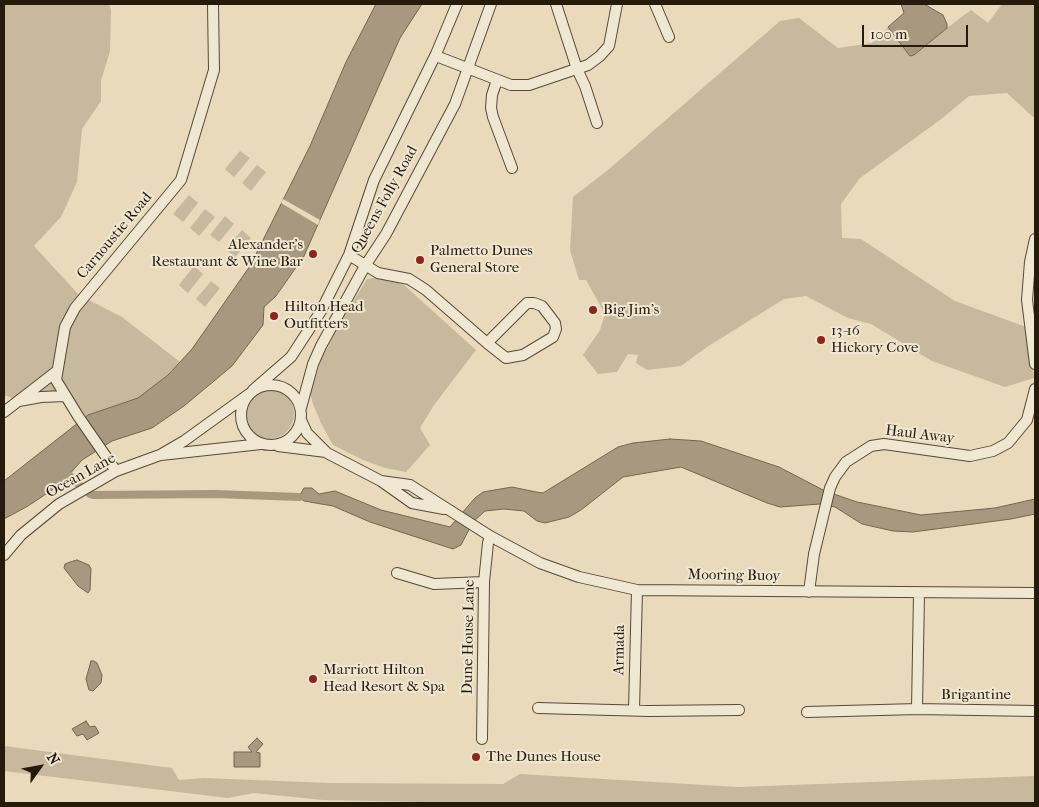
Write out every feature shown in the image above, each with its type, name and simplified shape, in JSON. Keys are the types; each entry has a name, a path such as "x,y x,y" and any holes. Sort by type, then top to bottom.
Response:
{"street":[{"name":"Carnoustie Road","path":"116,471 56,380 65,327 75,308 181,180 214,70 213,4"},
{"name":"Queens Folly Road","path":"251,392 284,364 301,344 321,311 349,255 374,180 436,56 457,4"},
{"name":"Queens Folly Road","path":"301,408 316,356 365,266 386,234 455,104 491,4"},
{"path":"556,4 577,70 585,86 597,123"},
{"path":"436,56 511,85 529,85 577,70 600,56 609,46 617,4"},
{"path":"655,4 669,37"},
{"path":"497,80 492,95 491,108 512,168"},
{"path":"1035,238 1030,262 1028,300 1035,364"},
{"path":"349,255 378,273 409,279 426,290 487,342 506,358 523,355 553,337 556,329 542,306 527,303 487,342"},
{"path":"4,412 57,371"},
{"path":"270,384 282,386 292,393 301,408 301,420 298,430 287,441 267,444 249,435 242,422 242,407 251,392 270,384"},
{"name":"Haul Away","path":"809,592 814,554 823,511 835,477 846,462 871,446 884,444 970,456 993,451 1008,443 1027,420 1035,389"},
{"name":"Ocean Lane","path":"4,555 50,510 74,494 116,471 160,455 184,441 251,392"},
{"path":"18,401 41,397 65,396"},
{"name":"Mooring Buoy","path":"301,420 307,433 327,453 380,481 410,485 490,536 540,563 579,578 637,590 1035,593"},
{"name":"Ocean Lane","path":"160,455 267,444"},
{"name":"Mooring Buoy","path":"267,444 327,453"},
{"name":"Dune House Lane","path":"482,739 484,582 490,536"},
{"path":"397,574 434,584 484,582"},
{"name":"Armada","path":"634,710 637,590"},
{"path":"917,710 919,593"},
{"path":"538,708 739,710"},
{"name":"Brigantine","path":"807,712 917,710 1035,711"}],"shaded area":[{"path":"4,4 109,4 111,10 110,51 101,81 101,101 82,129 77,182 61,217 34,246 79,295 122,317 180,362 168,375 138,398 85,417 73,400 44,401 29,404 4,395"},
{"path":"376,4 422,4 400,38 304,256 276,296 264,307 263,325 232,366 184,406 152,428 112,441 82,460 61,484 4,519 4,481 88,415 138,398 168,375 192,349 250,266 310,146 346,62"},
{"path":"901,4 924,4 943,15 947,24 947,28 914,55 910,56 888,27 904,13"},
{"path":"1002,4 1035,4 1035,116 1033,117 1007,93 969,96 940,120 860,178 841,204 842,238 861,239 955,301 1026,327 1034,378 1005,387 932,361 871,324 848,318 806,296 784,299 707,347 681,366 647,370 636,363 638,355 628,354 617,372 598,374 583,355 600,330 605,314 586,280 579,280 570,250 573,197 608,170 780,21 799,18 838,48 872,43 888,27 910,56 914,55 971,10 988,23"},
{"path":"240,151 250,158 234,177 225,169"},
{"path":"257,165 266,172 251,191 242,183"},
{"path":"189,195 198,203 183,222 173,214"},
{"path":"205,209 215,217 199,236 190,228"},
{"path":"225,216 234,224 219,242 210,235"},
{"path":"242,230 251,238 235,257 226,249"},
{"path":"194,266 203,274 188,293 179,285"},
{"path":"379,277 404,285 476,350 434,405 420,428 430,445 406,472 385,468 363,460 333,445 321,423 310,393 321,360 343,318 367,279"},
{"path":"211,281 220,288 205,307 196,299"},
{"path":"264,389 274,389 287,396 294,409 294,419 287,432 274,439 264,439 255,435 248,428 244,419 244,409 248,400 255,393"},
{"path":"670,439 701,441 779,467 825,491 857,502 921,515 995,508 1035,499 1035,514 913,532 893,531 862,524 835,507 820,504 780,507 681,467 623,477 581,510 569,517 545,523 537,521 524,511 504,509 485,511 473,522 461,545 453,549 370,522 333,506 304,501 299,497 304,488 312,488 319,494 335,491 381,510 450,527 475,498 483,492 512,487 543,493 618,447 633,443"},
{"path":"77,560 89,565 91,569 90,590 88,593 78,586 64,568 65,564"},
{"path":"91,661 97,663 102,675 101,683 93,691 89,690 86,679"},
{"path":"86,721 90,727 95,726 99,733 87,740 83,734 77,736 72,729"},
{"path":"257,738 263,744 256,752 260,753 260,767 234,767 234,752 252,752 248,747"},
{"path":"4,746 172,768 179,780 204,778 329,783 503,784 520,774 738,787 1035,776 1035,803 470,803 323,800 254,793 228,798 4,771"}],"pier":[{"path":"283,199 320,220 318,225 281,203"}],"waterway":[{"path":"69,475 90,494 94,495 215,494 299,497"}],"place":[{"name":"Alexander's Restaurant & Wine Bar","path":"313,254"},
{"name":"Palmetto Dunes General Store","path":"420,260"},
{"name":"Big Jim's","path":"593,310"},
{"name":"Hilton Head Outfitters","path":"274,316"},
{"name":"13-16 Hickory Cove","path":"821,340"},
{"name":"Marriott Hilton Head Resort & Spa","path":"313,679"},
{"name":"The Dunes House","path":"476,757"}]}
